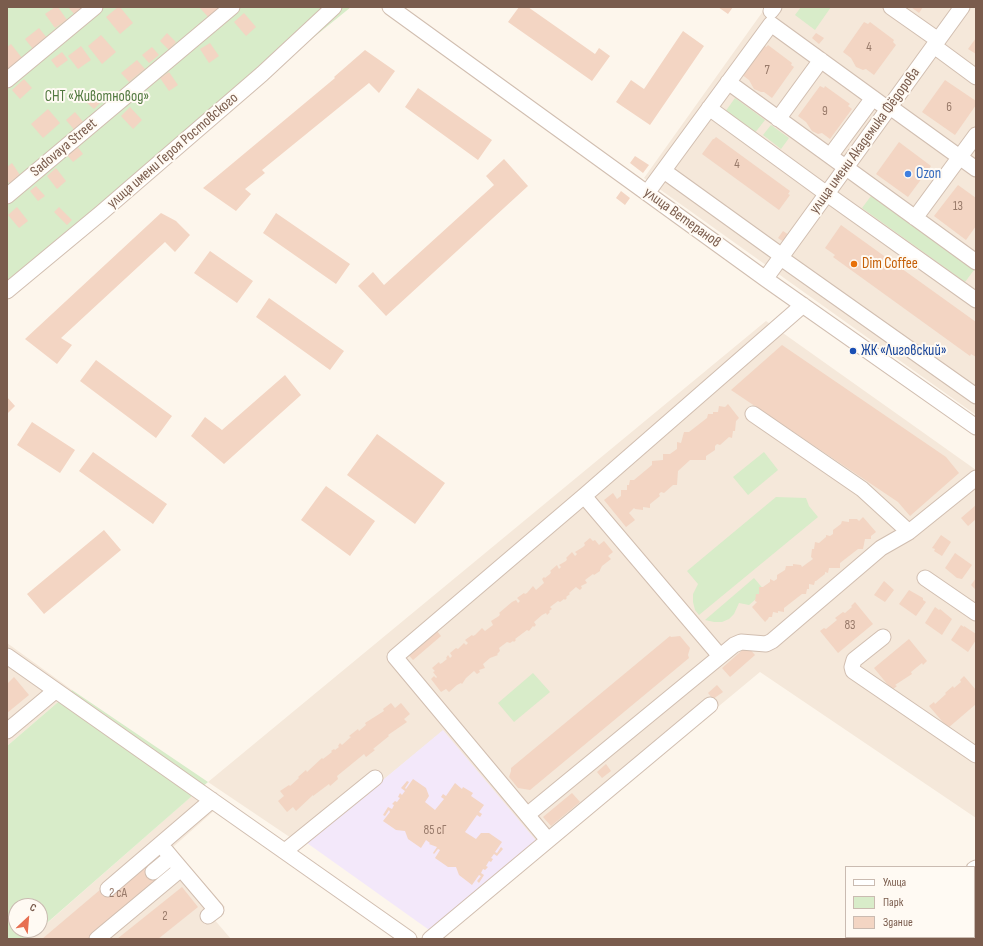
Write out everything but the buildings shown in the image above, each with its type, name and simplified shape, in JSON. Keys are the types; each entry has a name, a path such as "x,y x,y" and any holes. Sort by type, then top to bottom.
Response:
{"street":[{"path":"7,80 95,7"},
{"name":"Sadovaya Street","path":"7,196 232,7"},
{"name":"улица имени Героя Ростовского","path":"7,291 101,214 244,89 334,7"},
{"name":"улица Ветеранов","path":"390,7 975,420"},
{"name":"улица Ветеранов","path":"396,7 803,305 975,420"},
{"path":"892,7 976,77"},
{"name":"улица имени Академика Фёдорова","path":"768,275 962,7"},
{"path":"649,191 771,24 873,98 976,169"},
{"path":"778,119 821,60"},
{"path":"728,82 975,259"},
{"path":"830,156 873,98"},
{"path":"709,108 976,300"},
{"path":"916,218 976,136"},
{"path":"664,170 781,257 976,396"},
{"path":"548,840 395,656 584,496 803,305"},
{"path":"753,414 862,489 909,532"},
{"path":"527,815 734,645 741,642 766,644 772,641 881,548 909,532 976,478"},
{"path":"584,496 720,656"},
{"path":"925,578 976,613"},
{"path":"883,637 854,660 852,667 854,671 976,755"},
{"path":"7,656 409,939"},
{"path":"7,732 55,691"},
{"path":"430,939 710,706"},
{"path":"284,851 375,778"},
{"path":"151,869 212,800"},
{"path":"166,851 216,910 208,916"},
{"path":"108,889 166,851"},
{"path":"97,939 181,869"}],"shaded area":[{"path":"766,7 976,7 976,415 644,178"},
{"path":"766,321 976,470 976,818 760,672 544,851 443,731 303,846 208,782"},
{"path":"7,643 72,690 7,746"},
{"path":"443,730 539,844 432,932 307,843"},
{"path":"194,794 216,809 173,847 225,907 213,918 231,939 29,939 48,938 48,922"},
{"path":"976,884 976,939 922,939 975,938"}],"green space":[{"name":"СНТ «Животновод»","path":"7,7 351,7 7,286"},
{"path":"801,7 831,7 815,30 795,15"},
{"path":"735,98 765,120 754,134 725,112"},
{"path":"771,125 789,138 781,149 763,135"},
{"path":"871,196 974,270 965,282 862,208"},
{"path":"764,452 778,470 748,495 733,477"},
{"path":"776,497 806,498 809,506 818,517 699,615 695,610 693,602 693,594 698,584 687,571"},
{"path":"754,578 765,591 749,605 739,603 734,614 729,619 722,622 705,620"},
{"path":"533,673 550,692 514,722 498,703"},
{"path":"72,690 208,782 48,922 48,898 8,898 8,938 30,938 7,939 7,746"}],"place":[{"name":"Ozon","path":"908,174"},
{"name":"Dim Coffee","path":"854,264"},
{"name":"ЖК «Лиговский»","path":"853,351"}]}
